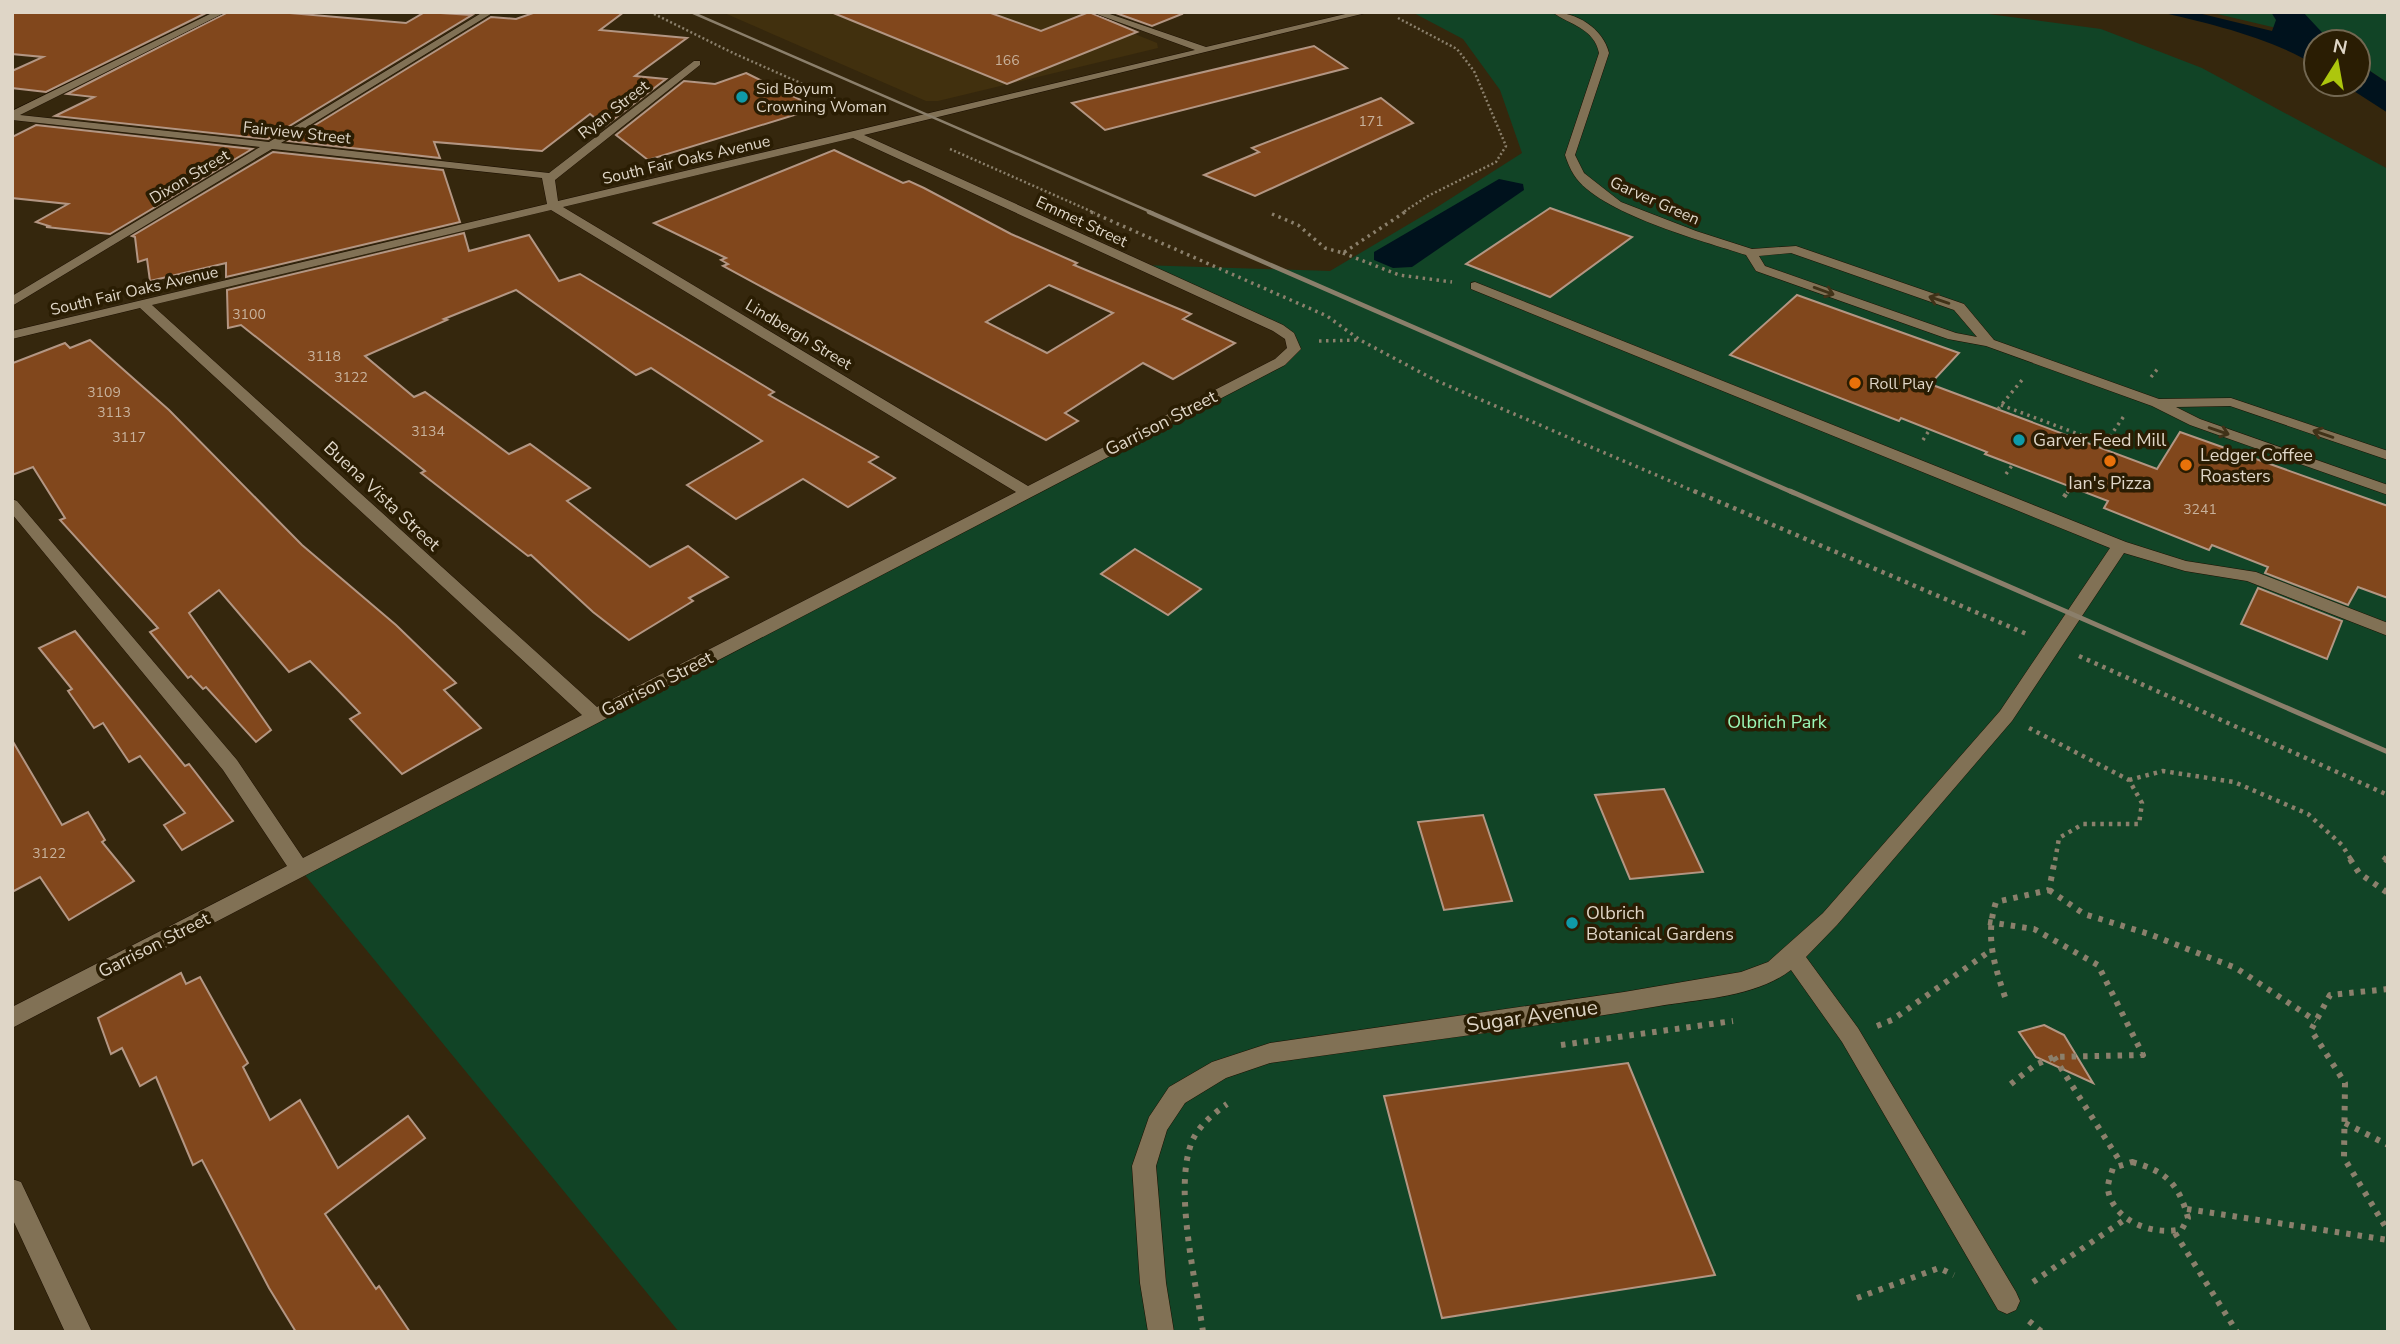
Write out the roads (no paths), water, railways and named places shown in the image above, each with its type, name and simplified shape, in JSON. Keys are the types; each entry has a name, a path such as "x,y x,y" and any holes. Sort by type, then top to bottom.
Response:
{"street":[{"path":"12,116 222,12"},
{"name":"Dixon Street","path":"12,302 490,12"},
{"path":"1095,12 1206,50"},
{"name":"South Fair Oaks Avenue","path":"12,335 1348,14 1366,12"},
{"name":"Garver Green","path":"1556,12 1590,29 1603,47 1604,53 1571,146 1573,165 1579,175 1595,190 1617,204 1751,253"},
{"name":"Ryan Street","path":"549,180 697,63"},
{"name":"Fairview Street","path":"12,116 545,175 549,180"},
{"name":"Emmet Street","path":"854,134 1278,328 1294,342"},
{"path":"549,180 553,206"},
{"name":"Lindbergh Street","path":"553,206 1027,492"},
{"path":"1989,343 1959,307 1792,249 1751,253 1760,268 1953,336 1989,343 2157,402 2195,422 2388,491"},
{"path":"1475,286 2120,546 2185,566 2250,576 2388,630"},
{"name":"Buena Vista Street","path":"143,304 595,716"},
{"name":"Garrison Street","path":"12,1018 1280,362 1294,349 1294,342"},
{"path":"2157,402 2231,402 2388,456"},
{"path":"12,504 229,765 300,869"},
{"name":"Sugar Avenue","path":"1161,1332 1153,1283 1144,1166 1157,1125 1177,1095 1220,1069 1270,1053 1624,1002 1741,982 1776,969 1830,919 2012,708 2120,546"},
{"path":"1793,956 1850,1035 2007,1301"},
{"path":"12,1191 79,1332"}],"water":[{"path":"2159,12 2194,12 2272,31 2276,20 2271,12 2303,12 2318,28 2302,28 2302,58 2262,40"},
{"path":"2372,72 2388,83 2388,113 2365,98 2372,98"},
{"path":"1499,179 1523,184 1524,190 1412,267 1393,268 1374,260 1374,252"}],"railway":[{"path":"691,12 1153,213"},
{"path":"1149,212 1794,493"},
{"path":"1790,491 2388,752"}],"place":[{"name":"Sid Boyum Crowning Woman","path":"742,97"},
{"name":"Roll Play","path":"1855,383"},
{"name":"Garver Feed Mill","path":"2019,440"},
{"name":"Ian's Pizza","path":"2110,461"},
{"name":"Ledger Coffee Roasters","path":"2186,465"},
{"name":"Olbrich Botanical Gardens","path":"1572,923"}],"park label":[{"name":"Olbrich Park","path":"1777,722"}]}
